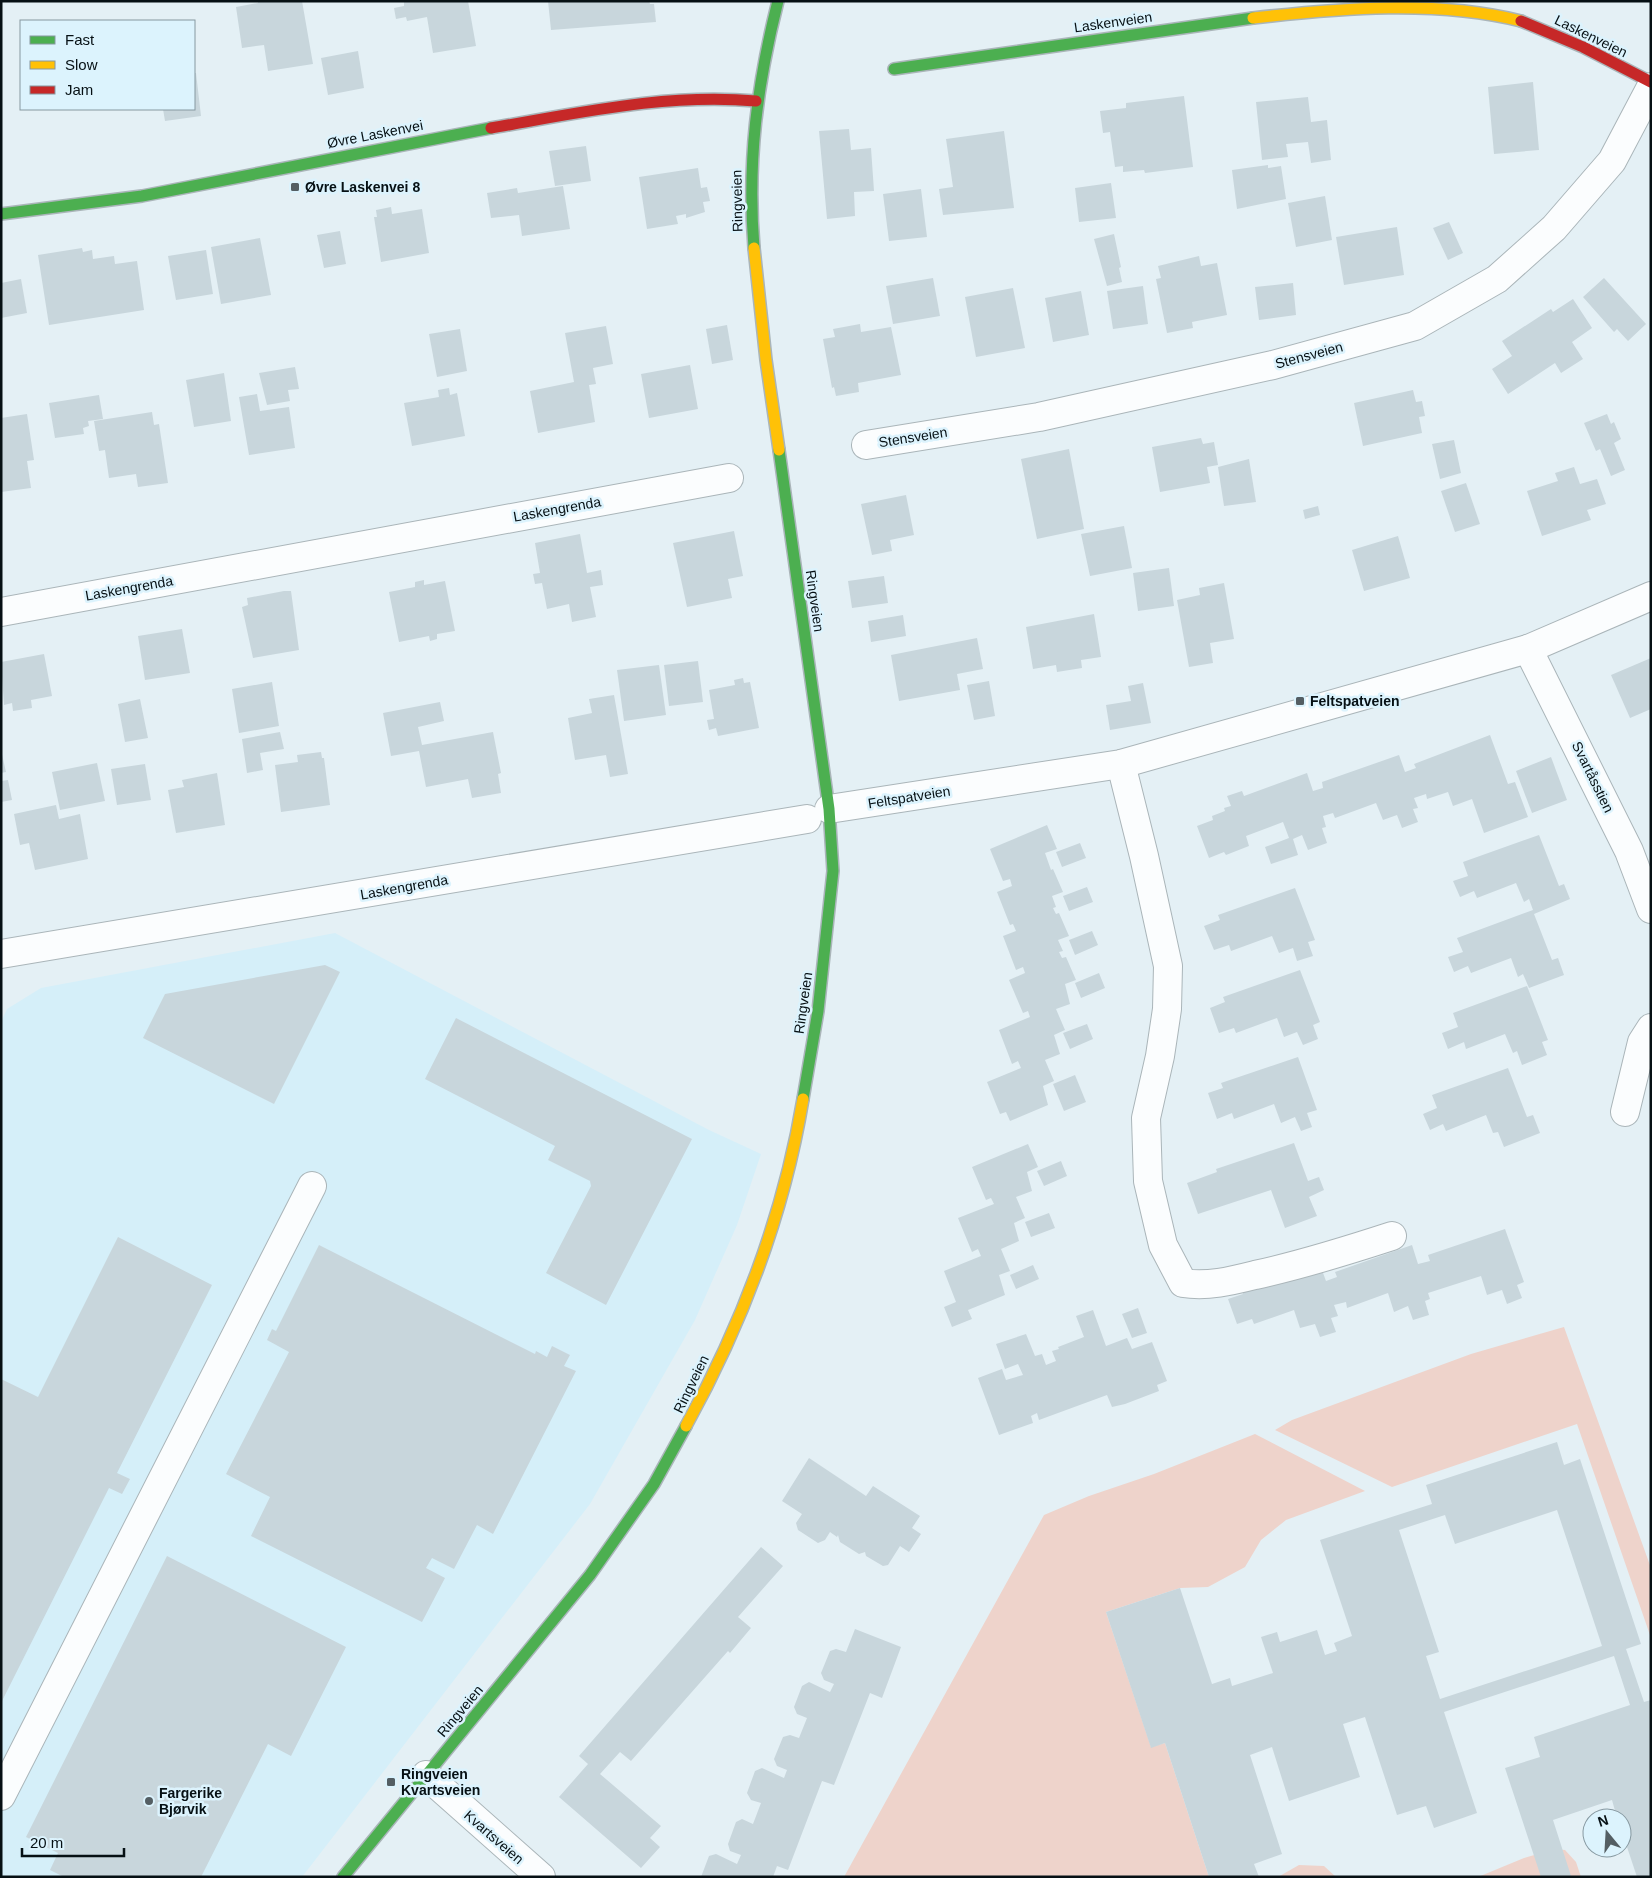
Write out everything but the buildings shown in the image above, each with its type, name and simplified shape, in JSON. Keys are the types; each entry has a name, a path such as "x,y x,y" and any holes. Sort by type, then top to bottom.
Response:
{"main road":[{"name":"Ringveien","path":"343,1877 590,1575 654,1484 716,1371 772,1228 796,1140 818,1011 833,871 818,814 752,236 751,179 756,101 767,37 778,1"},
{"name":"Laskenveien","path":"894,69 1220,21 1412,2 1462,6 1500,13 1557,34 1651,82"},
{"name":"Øvre Laskenvei","path":"1,214 142,196 430,139 641,104 694,98 732,98 756,101"}],"street":[{"name":"Stensveien","path":"866,445 1038,416 1272,364 1415,326 1497,279 1554,228 1612,161 1651,87"},
{"name":"Laskengrenda","path":"1,612 729,478"},
{"name":"Feltspatveien","path":"818,814 1121,764 1528,649 1651,596"},
{"name":"Svartåsstien","path":"1528,649 1629,851 1651,909"},
{"path":"1121,764 1155,902 1168,966 1167,1009 1160,1056 1146,1118 1148,1181 1163,1246 1183,1283 1198,1286 1297,1266 1392,1236"},
{"name":"Laskengrenda","path":"1,954 818,814"},
{"path":"1625,1112 1642,1042 1651,1028"},
{"path":"1,1796 312,1186"},
{"name":"Kvartsveien","path":"426,1775 541,1877"}],"shaded area":[{"path":"335,933 709,1130 761,1154 737,1225 695,1320 590,1504 302,1877 1,1877 1,1022 7,1009 41,988"},
{"path":"1564,1327 1651,1568 1651,1638 1577,1424 1392,1487 1275,1430 1292,1420 1471,1354"},
{"path":"1255,1434 1365,1491 1286,1520 1261,1540 1245,1567 1208,1587 1180,1588 1106,1612 1151,1747 1165,1743 1209,1877 844,1877 1044,1515 1089,1496 1154,1474"},
{"path":"1555,1849 1565,1850 1576,1862 1581,1877 1478,1877 1524,1858"},
{"path":"1299,1865 1324,1866 1336,1877 1278,1877"}],"traffic: fast":[{"path":"754,248 752,185 756,123 764,63 778,1"},
{"path":"894,69 1253,18"},
{"path":"1,214 142,196 491,128"},
{"path":"779,450 829,809 833,871 818,1011 803,1099"},
{"path":"343,1877 590,1575 654,1484 686,1426"}],"traffic: slow":[{"path":"1253,18 1320,11 1422,8 1489,14 1521,21"},
{"path":"754,248 766,360 779,450"},
{"path":"686,1426 725,1348 743,1308 758,1267 785,1184 803,1099"}],"traffic: jam":[{"path":"1521,21 1583,47 1651,82"},
{"path":"491,128 656,102 722,99 756,101"}],"place":[{"name":"Øvre Laskenvei 8","path":"295,187"},
{"name":"Feltspatveien","path":"1300,701"},
{"name":"Ringveien Kvartsveien","path":"391,1782"},
{"name":"Fargerike Bjørvik","path":"149,1801"}]}
